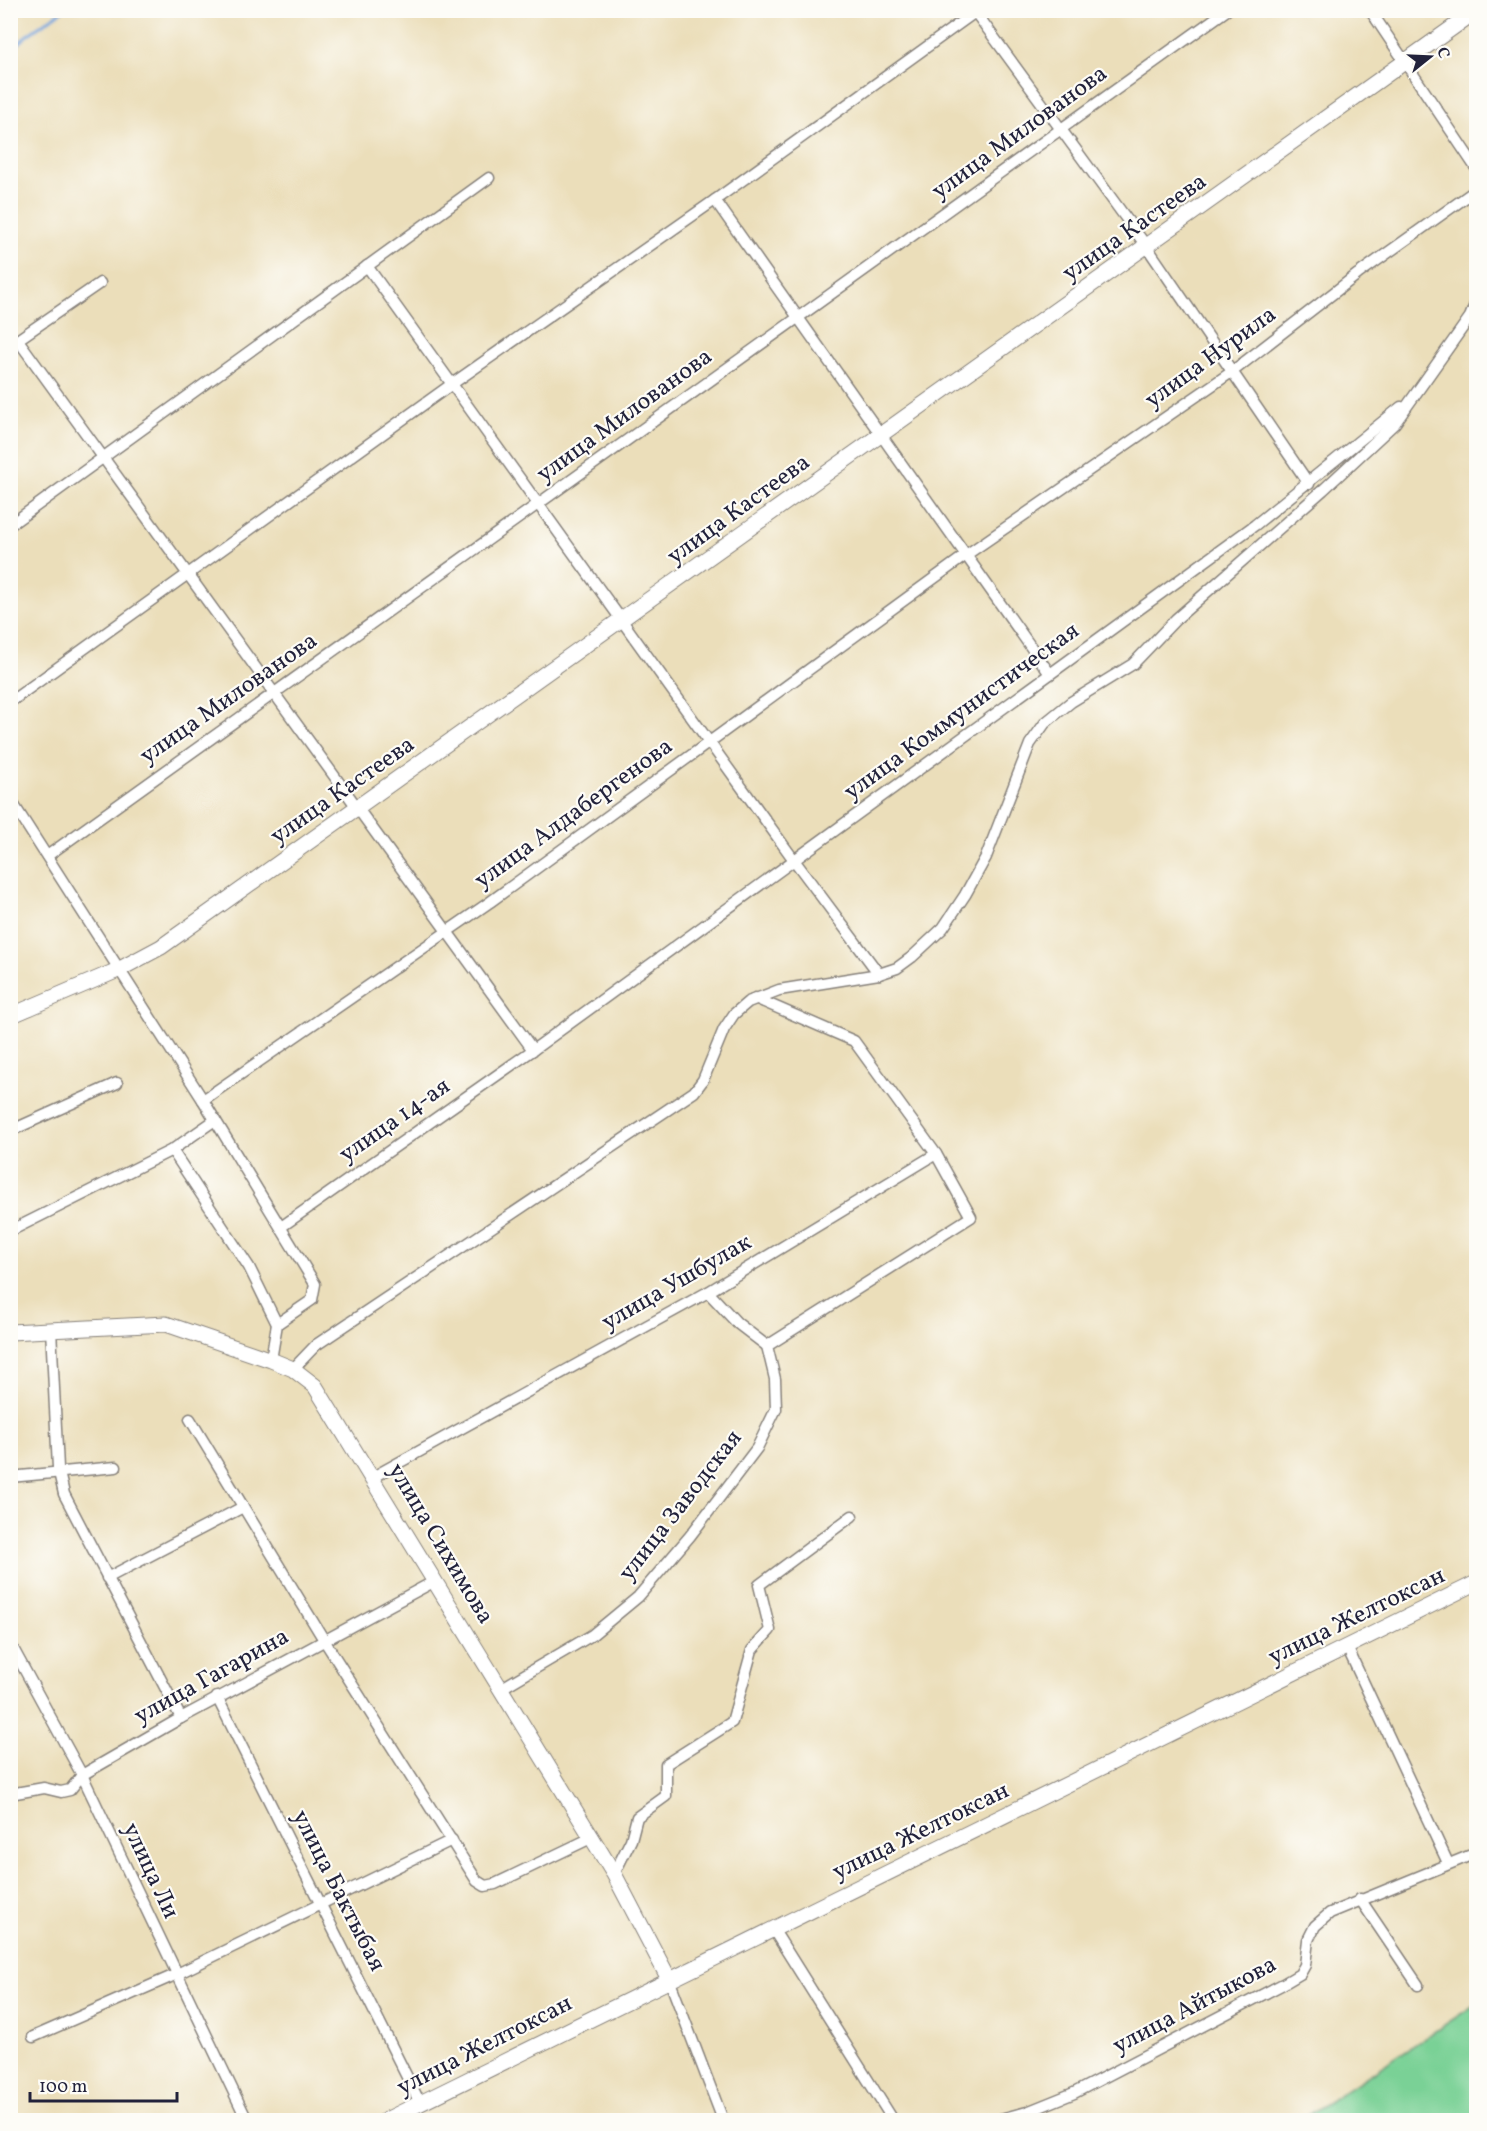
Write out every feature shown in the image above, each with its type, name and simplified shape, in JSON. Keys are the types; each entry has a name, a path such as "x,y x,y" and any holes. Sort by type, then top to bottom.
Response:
{"street":[{"name":"улица Милованова","path":"47,856 1227,10"},
{"path":"1370,10 1476,168"},
{"name":"улица Кастеева","path":"10,1016 118,970 161,947 624,620 1476,11"},
{"path":"10,702 452,384 715,200 977,12 1147,247 1309,484"},
{"path":"10,525 489,178"},
{"name":"улица Нурила","path":"966,555 1233,370 1358,274 1476,190"},
{"path":"715,200 1050,674"},
{"path":"367,266 624,620 794,860 879,974"},
{"path":"100,283 14,342 102,459 533,1050"},
{"path":"293,1369 316,1346 694,1092 703,1080 724,1029 734,1014 755,998 779,990 879,974 897,968 912,957 943,928 965,895 986,857 1030,744 1045,723 1071,702 1133,664 1176,619 1323,490 1395,423 1470,316 1476,302"},
{"name":"улица Коммунистическая","path":"533,1050 1309,484 1410,400"},
{"name":"улица Алдабергенова","path":"203,1100 447,931 966,555"},
{"path":"10,799 203,1100 315,1284 312,1300 277,1323"},
{"path":"708,1292 738,1323 767,1346 971,1217 936,1154 854,1041 755,998"},
{"name":"улица 14-ая","path":"281,1227 533,1050"},
{"path":"10,1131 117,1083"},
{"path":"10,1231 172,1150 215,1120"},
{"path":"172,1150 249,1266 277,1323 272,1359"},
{"name":"улица Ушбулак","path":"373,1477 708,1292 936,1154"},
{"name":"улица Сихимова","path":"10,1332 166,1324 272,1359 293,1369 315,1386 373,1477 614,1874 669,1979"},
{"path":"51,1329 58,1471 64,1494 181,1718"},
{"name":"улица Заводская","path":"502,1688 592,1635 638,1597 690,1536 757,1448 777,1409 775,1379 767,1346"},
{"path":"190,1419 324,1640 477,1881 485,1886 495,1884 591,1838"},
{"path":"10,1477 116,1467"},
{"path":"107,1578 243,1508"},
{"path":"614,1874 630,1840 637,1817 666,1796 666,1764 732,1722 752,1650 770,1630 759,1586 852,1516"},
{"name":"улица Гагарина","path":"10,1794 44,1788 61,1792 70,1790 82,1775 217,1697 435,1581"},
{"name":"улица Желтоксан","path":"386,2121 669,1979 1476,1583"},
{"name":"улица Ли","path":"10,1642 82,1775 175,1975 247,2121"},
{"path":"1347,1647 1448,1863"},
{"name":"улица Бактыбая","path":"217,1697 420,2103"},
{"path":"33,2037 175,1975 452,1840"},
{"name":"улица Айтыкова","path":"998,2121 1030,2116 1300,1974 1305,1965 1308,1940 1315,1926 1330,1913 1476,1853"},
{"path":"1360,1899 1418,1985"},
{"path":"773,1929 893,2121"},
{"path":"669,1979 723,2121"}],"green space":[{"path":"1476,2004 1476,2120 1301,2120"}],"waterway":[{"path":"10,53 26,36 63,10"}]}
